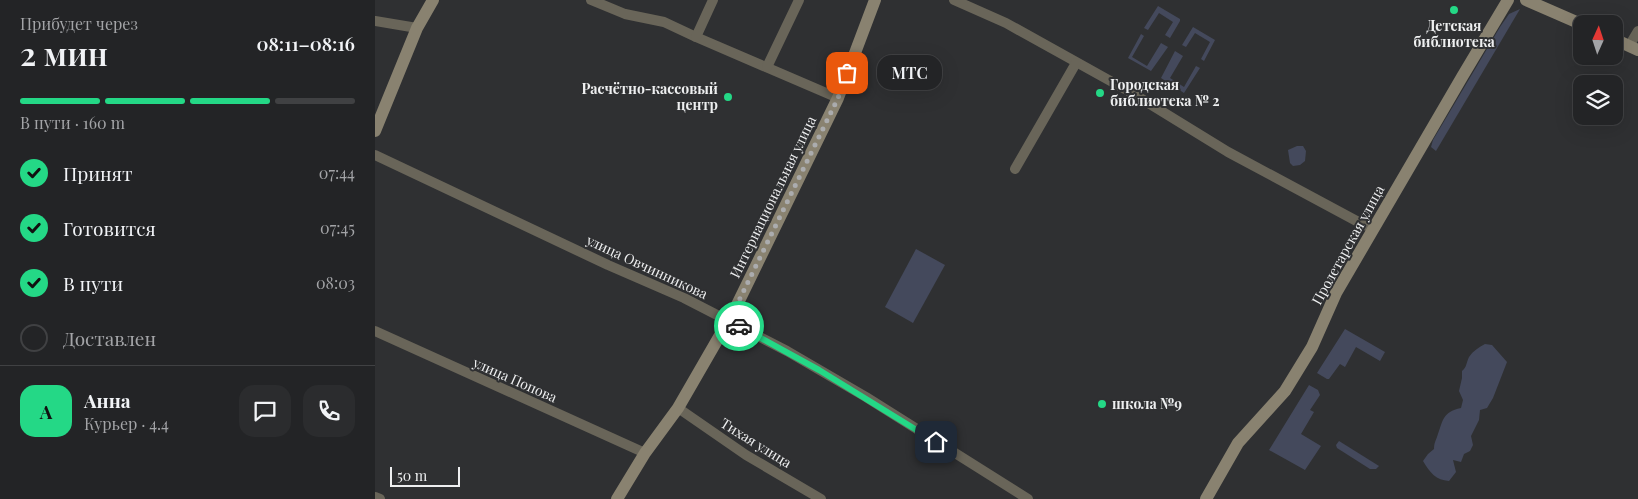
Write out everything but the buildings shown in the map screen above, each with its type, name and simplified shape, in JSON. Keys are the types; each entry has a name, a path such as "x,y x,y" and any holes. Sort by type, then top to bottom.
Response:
{"street":[{"path":"375,131 417,28 433,0"},
{"path":"591,0 625,14 665,22 838,98"},
{"path":"696,37 713,0"},
{"path":"767,67 799,0"},
{"name":"Интернациональная улица","path":"619,498 645,453 678,408 729,321 838,98 875,0"},
{"path":"954,0 1006,23 1132,93 1228,152 1364,225 1374,228"},
{"name":"Пролетарская улица","path":"1206,499 1238,443 1285,390 1312,347 1336,293 1457,84 1509,0"},
{"path":"1526,0 1573,21"},
{"path":"375,21 417,28"},
{"path":"1633,48 1638,31"},
{"path":"1015,169 1076,63"},
{"name":"улица Овчинникова","path":"375,155 608,265 683,298 787,351 1028,499"},
{"name":"улица Попова","path":"375,331 645,453"},
{"name":"Тихая улица","path":"678,408 745,455 821,499"},
{"path":"375,497 379,499"}],"shaded area":[{"path":"1158,6 1180,19 1170,38 1165,35 1173,22 1159,13 1148,30 1144,28"},
{"path":"1520,9 1436,151 1431,147 1433,140 1500,27 1509,14"},
{"path":"1193,27 1215,40 1204,61 1201,59 1210,42 1195,33 1186,47 1182,45"},
{"path":"1141,34 1144,36 1132,57 1147,66 1161,43 1168,47 1151,71 1128,58"},
{"path":"1175,51 1183,56 1170,78 1184,87 1196,66 1200,68 1184,93 1161,78"},
{"path":"1297,146 1303,146 1306,151 1305,161 1300,165 1293,166 1290,163 1288,150"},
{"path":"916,249 945,265 913,323 885,307"},
{"path":"1345,329 1385,352 1380,361 1356,347 1345,367 1340,364 1329,379 1327,379 1317,373"},
{"path":"1485,344 1492,345 1507,362 1493,398 1487,408 1480,410 1479,420 1471,436 1473,445 1470,451 1464,454 1461,462 1453,460 1456,472 1449,481 1440,479 1431,472 1423,461 1434,449 1444,418 1450,412 1461,408 1463,400 1459,391 1462,371 1476,349"},
{"path":"1309,385 1318,390 1320,395 1310,410 1314,412 1301,434 1321,446 1305,470 1269,450"},
{"path":"1339,441 1379,466 1376,469 1370,469 1337,448 1336,445"}],"way so far":[{"path":"739,326 729,321 838,98 847,73"}],"place":[{"name":"Детская библиотека","path":"1454,10"},
{"name":"МТС","path":"847,73"},
{"name":"Городская библиотека № 2","path":"1100,93"},
{"name":"Расчётно-кассовый центр","path":"728,97"},
{"name":"школа №9","path":"1102,404"}],"route":[{"path":"739,326 787,351 936,442"}]}
